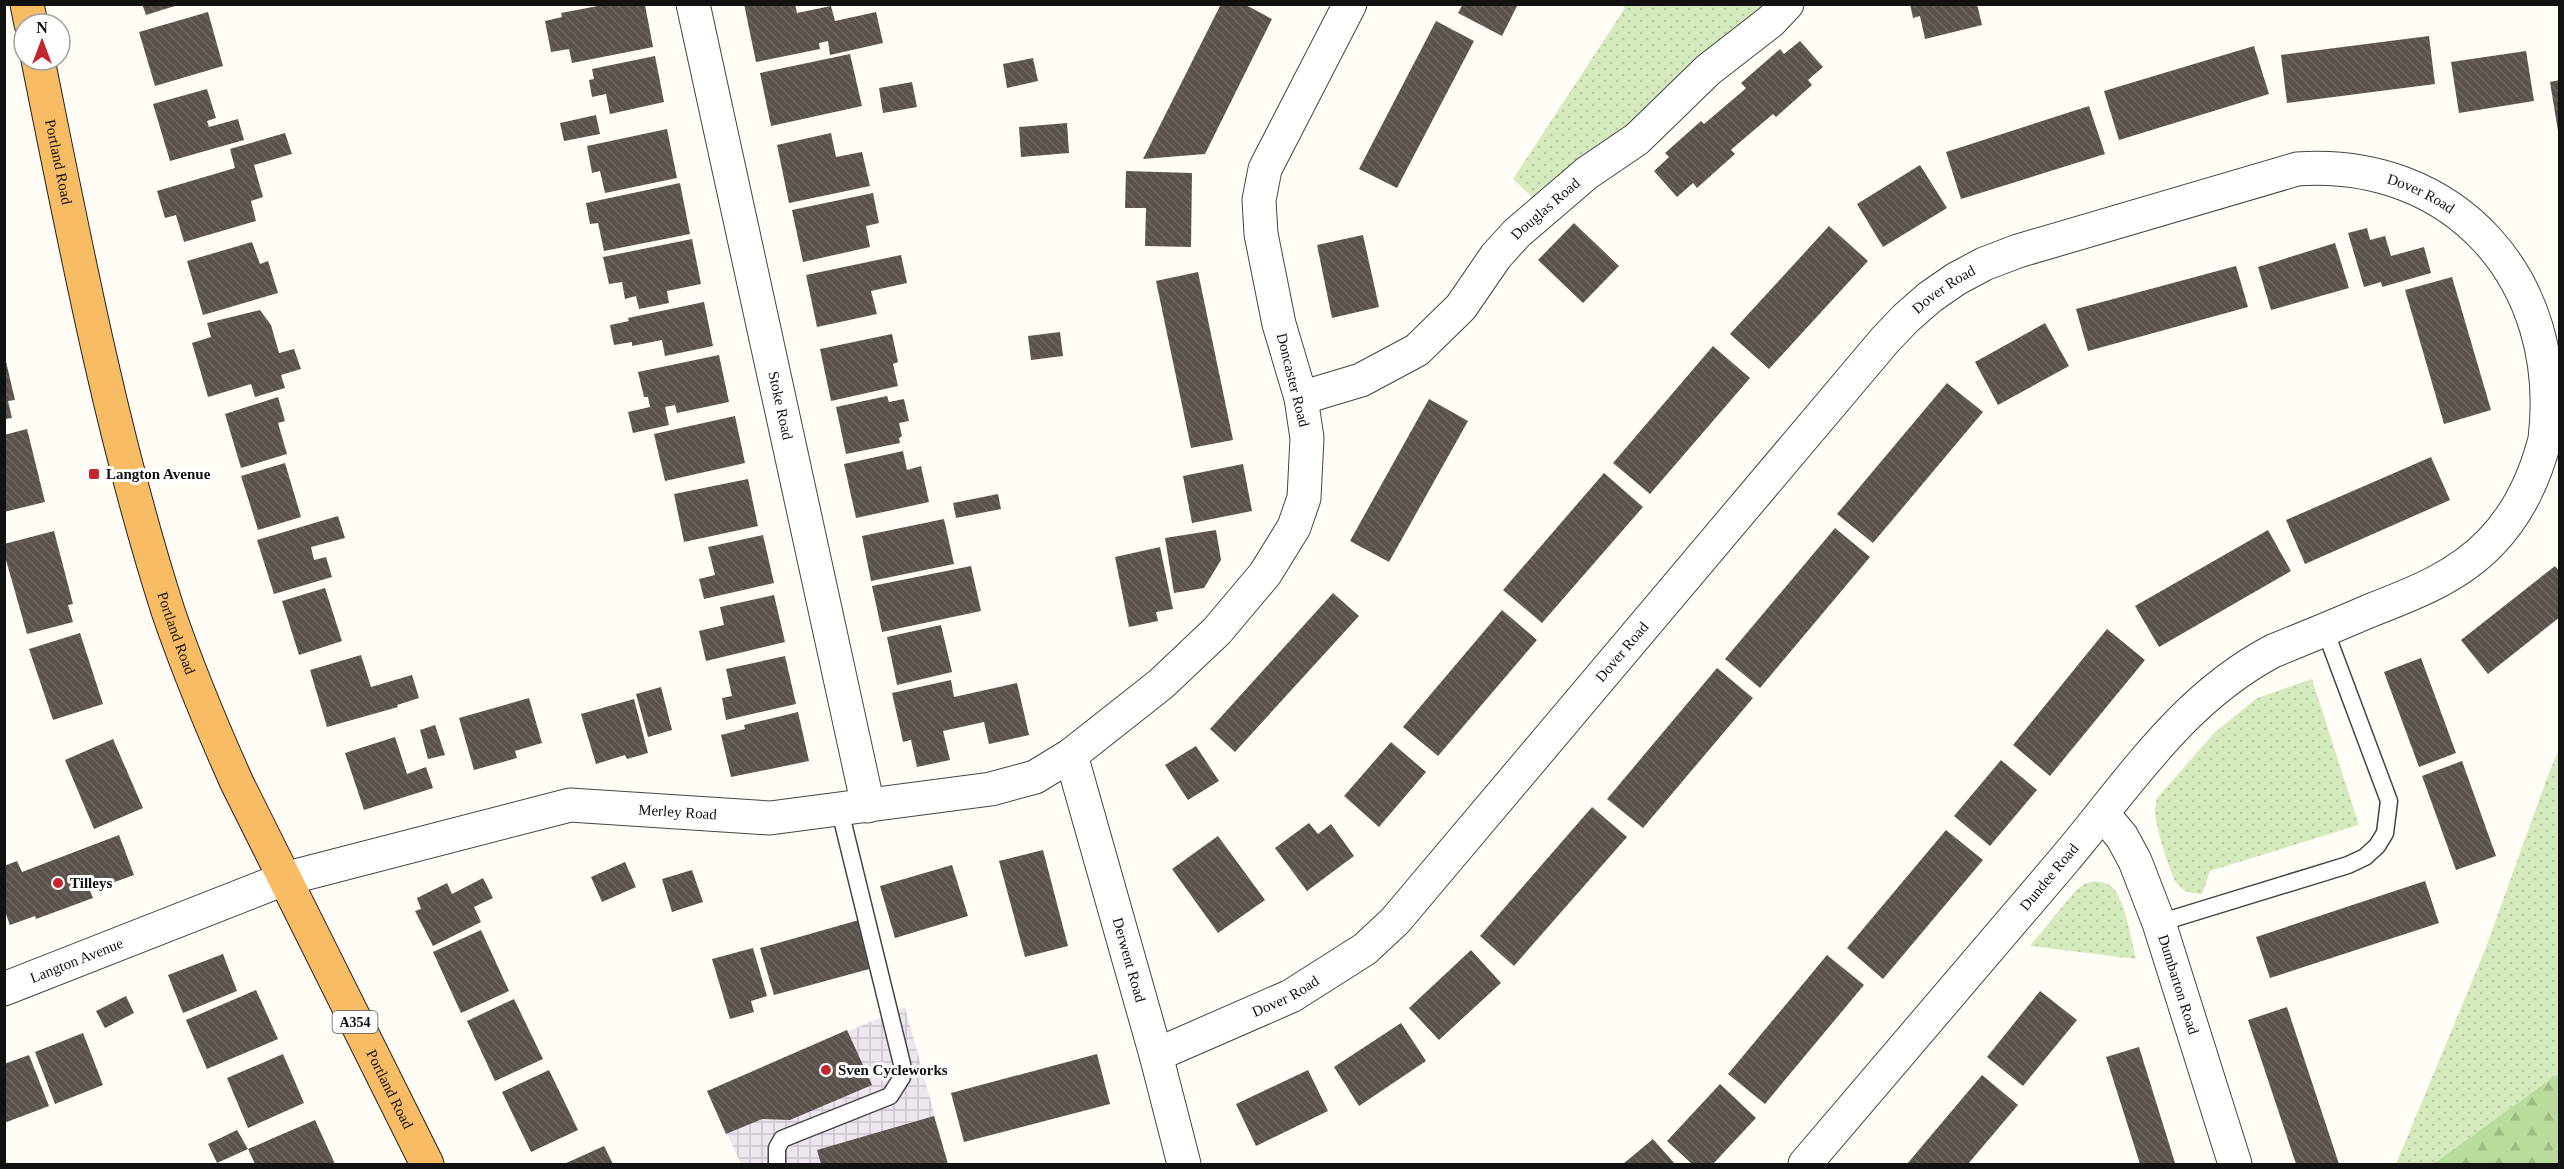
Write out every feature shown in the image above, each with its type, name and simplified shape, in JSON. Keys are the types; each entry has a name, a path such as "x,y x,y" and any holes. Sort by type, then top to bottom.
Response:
{"highway":[{"name":"Portland Road","path":"40,72 89,305 160,582 212,727 284,879 427,1164"}],"street":[{"name":"Stoke Road","path":"693,4 780,394 854,808"},
{"name":"Doncaster Road","path":"1071,755 1161,684 1218,631 1265,574 1294,527 1304,498 1307,438 1301,398 1279,324 1261,234 1259,200 1265,169 1350,4"},
{"name":"Douglas Road","path":"1301,398 1361,380 1417,350 1461,307 1496,256 1517,233 1587,173 1637,139 1708,70 1771,21 1787,4"},
{"name":"Dover Road","path":"1156,1056 1291,996 1365,949 1395,921 1885,340 1930,297 1956,279 2018,251 2297,169 2326,167 2358,169 2389,177 2417,188 2469,217 2490,233 2521,272 2538,308 2547,335 2552,368 2553,398 2539,464 2526,493 2511,518 2490,542 2467,563 2417,592 2325,630"},
{"name":"Dundee Road","path":"1805,1164 2103,814 2154,748 2200,701 2253,662 2325,630"},
{"name":"Merley Road","path":"284,879 570,805 770,818 991,789 1035,777 1071,755"},
{"name":"Derwent Road","path":"1071,755 1185,1164"},
{"name":"Dumbarton Road","path":"2103,814 2122,837 2135,861 2159,923 2235,1164"},
{"name":"Langton Avenue","path":"4,989 284,879"}],"lane":[{"path":"2159,923 2348,864 2365,857 2377,846 2385,833 2389,801 2325,630"},
{"path":"777,1164 777,1148 782,1139 884,1099 897,1087 902,1077 854,808"}],"shaded area":[{"path":"905,1007 948,1164 741,1164 707,1091"}],"green space":[{"path":"1622,5 1773,5 1629,136 1536,201 1513,179 1625,8"},
{"path":"2312,679 2359,825 2210,871 2202,894 2182,889 2174,879 2160,838 2155,812 2157,798 2215,732 2257,698"},
{"path":"2559,749 2559,1073 2433,1164 2396,1164 2485,950"},
{"path":"2095,881 2109,885 2118,894 2125,912 2136,959 2030,946 2076,890 2084,884"},
{"path":"2559,1073 2559,1164 2433,1164"}],"building":[{"path":"142,4 178,4 178,5 146,15"},
{"path":"744,4 795,4 797,13 831,6 835,21 876,12 883,43 830,55 828,41 819,43 820,49 756,62"},
{"path":"1221,4 1244,4 1272,19 1205,154 1143,159"},
{"path":"1463,4 1518,4 1502,36 1458,13"},
{"path":"1910,4 1977,4 1982,25 1925,39 1920,16 1913,18"},
{"path":"603,5 645,5 653,47 572,63 569,49 551,52 545,21 562,17 561,13"},
{"path":"208,12 223,66 155,86 139,32"},
{"path":"1436,21 1474,41 1397,188 1359,169"},
{"path":"2429,36 2435,84 2287,103 2281,55"},
{"path":"1800,41 1823,67 1808,80 1812,85 1776,117 1773,114 1733,148 1731,150 1735,154 1697,188 1693,183 1677,197 1654,171 1669,157 1665,153 1701,121 1704,124 1744,90 1746,88 1741,83 1780,49 1784,54"},
{"path":"2254,46 2269,94 2119,140 2104,91"},
{"path":"2526,51 2534,101 2459,113 2451,62"},
{"path":"850,54 862,106 771,126 760,73"},
{"path":"655,56 664,102 610,114 606,94 592,97 589,80 594,79 592,69"},
{"path":"1033,58 1038,81 1007,88 1003,64"},
{"path":"2560,80 2560,131 2558,131 2550,82"},
{"path":"912,82 917,107 883,113 879,88"},
{"path":"207,89 216,118 207,121 209,127 238,119 244,140 170,161 153,104"},
{"path":"2089,106 2105,154 1961,199 1946,152"},
{"path":"596,115 600,134 564,141 560,123"},
{"path":"1067,123 1069,153 1021,157 1019,127"},
{"path":"667,129 677,178 605,193 600,171 592,173 587,146"},
{"path":"285,133 292,154 254,165 263,197 251,201 256,221 184,242 176,215 165,218 157,191 235,168 230,149"},
{"path":"831,133 836,157 862,152 870,186 789,203 777,145"},
{"path":"1920,165 1947,208 1883,247 1857,204"},
{"path":"1126,171 1192,173 1191,247 1145,246 1146,208 1125,208"},
{"path":"680,183 690,234 604,251 598,223 590,224 586,203"},
{"path":"873,193 879,223 866,226 870,247 803,262 792,210"},
{"path":"1574,223 1619,266 1583,303 1538,260"},
{"path":"1829,226 1868,261 1769,369 1730,334"},
{"path":"2367,228 2370,240 2385,236 2391,256 2424,247 2431,273 2382,287 2381,282 2364,287 2348,233"},
{"path":"1363,235 1379,307 1332,318 1317,245"},
{"path":"692,239 701,284 667,291 669,303 639,309 636,296 625,299 622,282 609,284 603,257"},
{"path":"252,242 260,264 268,261 278,293 203,315 187,261"},
{"path":"2335,243 2349,288 2271,310 2258,267"},
{"path":"901,255 907,283 871,291 877,314 817,327 806,275"},
{"path":"2236,266 2248,307 2088,351 2076,309"},
{"path":"1198,272 1233,440 1191,448 1156,281"},
{"path":"2452,277 2491,410 2444,424 2405,290"},
{"path":"704,302 713,346 665,356 662,340 632,346 632,342 614,345 610,325 629,321 628,318"},
{"path":"260,310 271,325 279,353 294,349 301,369 281,375 285,388 255,397 251,384 208,397 192,343 211,337 207,323"},
{"path":"2045,323 2069,366 1998,405 1975,362"},
{"path":"1060,332 1063,356 1031,360 1028,336"},
{"path":"892,334 898,362 893,364 898,386 831,401 820,349"},
{"path":"1713,346 1750,378 1650,494 1613,463"},
{"path":"4,353 15,400 8,401 12,418 4,419"},
{"path":"719,355 729,402 677,413 675,405 665,407 669,425 633,433 628,412 650,407 648,397 644,397 638,372"},
{"path":"1947,383 1983,412 1873,543 1837,514"},
{"path":"887,396 889,402 904,399 909,421 899,423 902,436 899,438 900,443 846,454 836,407"},
{"path":"278,397 285,421 278,423 287,454 241,468 225,414"},
{"path":"1429,399 1468,421 1389,562 1350,541"},
{"path":"735,416 745,463 665,481 654,434"},
{"path":"27,429 45,502 4,512 4,435"},
{"path":"903,451 907,470 921,466 929,502 856,518 844,464"},
{"path":"2431,457 2450,500 2305,564 2286,520"},
{"path":"285,463 301,517 258,530 241,476"},
{"path":"1243,464 1252,511 1192,523 1183,476"},
{"path":"1604,473 1643,507 1542,623 1503,590"},
{"path":"748,479 758,526 684,542 674,494"},
{"path":"998,494 1001,509 956,518 953,503"},
{"path":"338,516 345,538 311,547 314,560 326,557 332,577 274,594 257,540"},
{"path":"944,519 954,564 871,581 862,536"},
{"path":"1835,528 1870,557 1760,688 1725,659"},
{"path":"1216,530 1221,560 1204,588 1174,593 1165,538"},
{"path":"2268,530 2291,571 2159,647 2135,606"},
{"path":"54,531 73,604 68,605 73,622 27,634 4,553 4,544"},
{"path":"763,535 774,583 704,599 699,579 715,575 708,547"},
{"path":"1160,547 1173,609 1156,612 1158,621 1129,627 1115,557"},
{"path":"971,566 981,611 882,632 872,586"},
{"path":"2555,566 2560,572 2560,617 2488,674 2461,640"},
{"path":"325,588 342,641 299,655 282,601"},
{"path":"1333,593 1359,616 1235,752 1210,729"},
{"path":"774,595 785,642 706,661 699,631 724,625 720,607"},
{"path":"1502,610 1537,640 1438,756 1403,727"},
{"path":"941,625 952,672 897,685 887,637"},
{"path":"2107,629 2145,660 2050,776 2013,745"},
{"path":"80,633 103,704 53,720 29,649"},
{"path":"361,655 371,687 412,675 419,698 397,705 398,707 327,727 310,670"},
{"path":"785,656 796,704 726,720 722,698 732,696 726,669"},
{"path":"2421,658 2456,753 2419,767 2384,672"},
{"path":"1717,668 1753,698 1643,828 1607,799"},
{"path":"951,680 954,697 1017,683 1029,735 989,744 984,722 943,731 950,760 917,767 911,740 903,742 892,693"},
{"path":"661,687 672,730 648,737 636,694"},
{"path":"529,698 542,743 515,751 517,758 474,770 459,718"},
{"path":"634,699 648,753 627,759 625,755 596,764 581,714"},
{"path":"798,712 809,761 731,777 721,735 745,729 744,725"},
{"path":"435,725 445,755 428,759 420,730"},
{"path":"395,737 407,774 426,767 433,788 364,810 345,753"},
{"path":"113,739 143,808 94,829 65,760"},
{"path":"1391,742 1426,772 1379,827 1344,796"},
{"path":"1196,746 1219,781 1188,800 1165,765"},
{"path":"2001,760 2037,790 1990,846 1954,816"},
{"path":"2462,761 2496,856 2456,870 2422,776"},
{"path":"1592,807 1627,837 1514,966 1480,936"},
{"path":"1309,823 1318,834 1331,824 1354,856 1307,891 1275,848"},
{"path":"1946,830 1983,860 1883,979 1847,948"},
{"name":"Tilleys","path":"119,835 134,875 90,891 93,898 36,919 35,916 10,925 4,909 4,866 17,861 22,872"},
{"path":"1218,836 1265,900 1218,933 1172,869"},
{"path":"1043,850 1068,946 1025,957 999,861"},
{"path":"625,862 636,887 602,902 591,877"},
{"path":"952,865 968,916 895,938 880,886"},
{"path":"692,870 703,902 672,912 662,879"},
{"path":"483,878 493,898 474,907 481,922 433,946 415,911 421,909 417,898 447,883 452,894"},
{"path":"2425,881 2439,923 2270,978 2256,937"},
{"path":"859,920 873,968 774,995 760,948"},
{"path":"481,930 509,991 461,1013 433,952"},
{"path":"753,948 767,996 751,1001 754,1012 730,1019 712,959"},
{"path":"1471,950 1501,983 1439,1040 1409,1008"},
{"path":"223,954 237,991 183,1013 168,975"},
{"path":"1827,955 1864,985 1765,1104 1728,1074"},
{"path":"256,990 278,1039 207,1069 186,1020"},
{"path":"2040,991 2077,1020 2023,1086 1987,1057"},
{"path":"126,996 134,1013 105,1028 96,1011"},
{"path":"514,999 543,1059 495,1081 467,1021"},
{"path":"2287,1007 2339,1164 2296,1164 2248,1020"},
{"path":"1401,1023 1426,1061 1359,1106 1334,1067"},
{"path":"847,1030 872,1085 790,1120 762,1119 726,1134 707,1091"},
{"path":"83,1033 103,1085 55,1104 35,1052"},
{"path":"2139,1047 2175,1163 2140,1164 2106,1057"},
{"path":"283,1054 304,1103 248,1128 227,1078"},
{"path":"1097,1054 1110,1104 964,1142 951,1093"},
{"path":"29,1055 49,1106 4,1123 4,1064"},
{"path":"549,1070 578,1130 531,1152 502,1092"},
{"path":"1308,1070 1328,1111 1256,1146 1236,1104"},
{"path":"1982,1075 2018,1105 1968,1164 1907,1164"},
{"path":"1720,1084 1756,1118 1713,1164 1692,1164 1667,1141"},
{"path":"934,1116 948,1164 821,1164 817,1150"},
{"path":"315,1120 335,1164 255,1164 248,1149"},
{"path":"237,1130 248,1149 217,1163 208,1144"},
{"path":"1653,1139 1675,1164 1623,1164"},
{"path":"604,1146 613,1164 564,1164"}],"place":[{"name":"Langton Avenue","path":"94,474"},
{"name":"Tilleys","path":"58,883"},
{"name":"Sven Cycleworks","path":"826,1070"}]}
